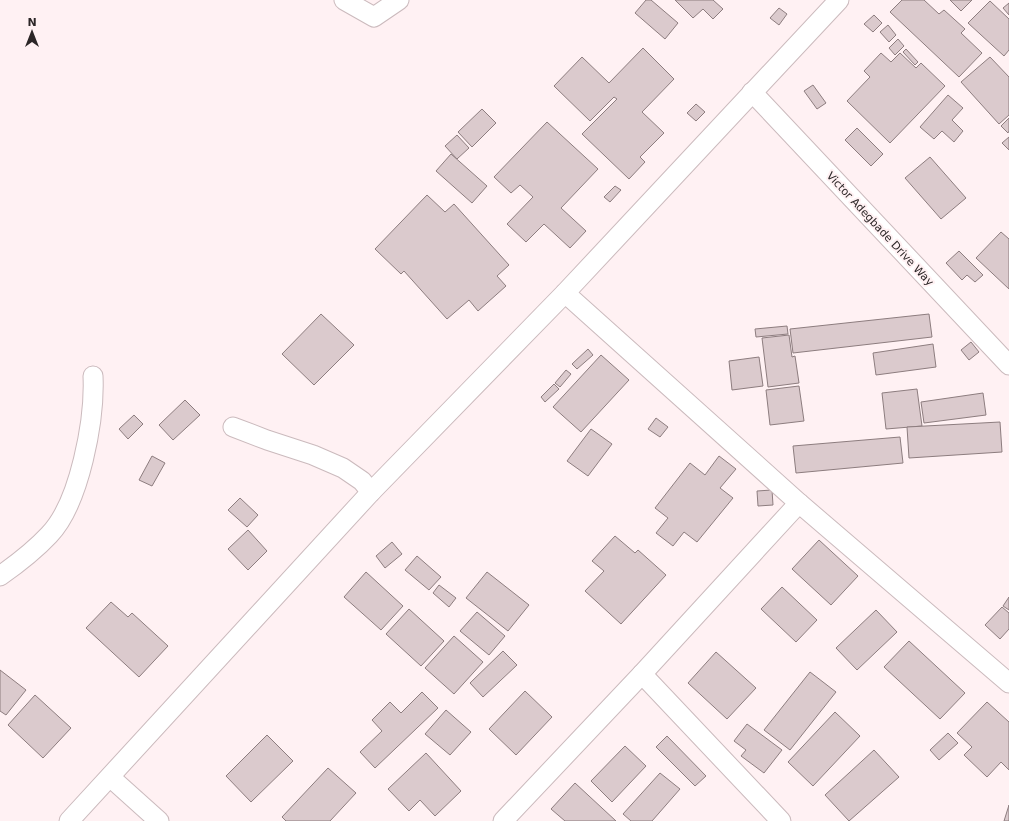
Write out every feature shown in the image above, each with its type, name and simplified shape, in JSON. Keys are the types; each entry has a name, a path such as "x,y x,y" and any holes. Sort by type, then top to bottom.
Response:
{"street":[{"path":"344,0 374,17 399,0"},
{"path":"69,821 371,492 564,292 839,0"},
{"name":"Victor Adegbade Drive Way","path":"752,92 1009,365"},
{"path":"564,292 800,503 1009,683"},
{"path":"0,576 14,566 50,534 66,510 79,474 90,427 93,393 92,376"},
{"path":"233,427 313,455 343,468 362,480 371,492"},
{"path":"502,821 642,674 800,503"},
{"path":"642,674 781,821"},
{"path":"110,777 159,821"}],"building":[{"path":"646,0 651,0 678,23 665,39 635,13"},
{"path":"675,0 713,0 723,9 713,19 703,9 693,18"},
{"path":"902,0 924,0 939,14 944,10 965,29 961,33 982,53 959,77 890,12"},
{"path":"950,0 972,0 961,11"},
{"path":"990,1 1009,19 1009,50 1004,56 968,23"},
{"path":"1009,3 1009,15 1003,8"},
{"path":"779,8 787,14 779,25 770,18"},
{"path":"874,15 882,23 873,32 864,24"},
{"path":"888,25 896,35 889,42 880,32"},
{"path":"898,39 904,46 895,55 889,48"},
{"path":"643,48 674,79 642,112 664,133 640,157 645,162 629,179 582,134 617,99 614,97 590,121 554,86 582,57 609,83"},
{"path":"906,49 918,62 915,65 903,52"},
{"path":"881,53 891,62 900,53 916,68 921,63 945,86 890,143 847,101 870,77 864,71"},
{"path":"990,57 1009,77 1009,115 999,124 961,82"},
{"path":"813,85 826,103 817,109 804,91"},
{"path":"948,95 963,108 952,120 963,131 954,142 942,131 934,139 920,127"},
{"path":"696,104 705,112 696,121 687,113"},
{"path":"482,109 496,123 472,147 458,132"},
{"path":"1009,118 1009,131 1008,133 1001,126"},
{"path":"547,122 598,169 561,208 586,231 570,248 544,224 526,242 507,224 533,197 520,185 511,193 494,177"},
{"path":"857,128 883,154 871,166 845,140"},
{"path":"457,135 469,148 457,159 445,146"},
{"path":"1009,137 1009,150 1002,143"},
{"path":"451,154 487,186 472,203 436,171"},
{"path":"930,157 966,198 941,219 905,178"},
{"path":"615,186 621,190 610,202 604,197"},
{"path":"427,195 445,212 454,204 509,265 497,276 506,286 478,311 469,300 447,319 404,271 401,274 375,249"},
{"path":"1001,232 1009,239 1009,289 976,258"},
{"path":"959,251 983,275 975,282 967,275 962,280 946,263"},
{"path":"321,314 354,345 314,385 282,354"},
{"path":"929,314 932,337 793,353 790,329"},
{"path":"787,326 788,334 756,337 755,329"},
{"path":"789,335 792,357 795,356 799,383 768,387 762,338"},
{"path":"971,342 979,352 969,360 961,350"},
{"path":"933,344 936,367 876,375 873,353"},
{"path":"588,349 593,355 577,369 572,364"},
{"path":"601,355 629,380 581,432 553,407"},
{"path":"759,357 763,386 732,390 729,361"},
{"path":"566,370 571,374 560,387 555,383"},
{"path":"554,384 559,389 545,402 541,397"},
{"path":"799,386 804,421 770,425 766,390"},
{"path":"917,389 922,426 886,429 882,393"},
{"path":"983,393 986,415 924,423 921,402"},
{"path":"185,400 200,415 173,440 159,425"},
{"path":"134,415 143,424 128,439 119,429"},
{"path":"656,418 668,427 660,437 648,429"},
{"path":"1000,422 1002,452 909,458 907,427"},
{"path":"591,429 612,444 588,476 567,461"},
{"path":"900,437 903,463 796,473 793,446"},
{"path":"152,456 165,463 152,486 139,480"},
{"path":"719,456 736,469 720,488 733,498 697,542 684,532 673,546 656,533 668,518 655,508 690,463 705,475"},
{"path":"772,490 773,505 758,506 757,491"},
{"path":"240,498 258,515 247,527 228,510"},
{"path":"248,530 267,551 248,570 228,549"},
{"path":"615,536 635,553 638,550 666,575 621,624 585,591 604,571 592,561"},
{"path":"819,540 858,576 831,605 792,569"},
{"path":"392,542 402,554 385,568 376,556"},
{"path":"417,556 441,577 429,590 405,570"},
{"path":"366,572 403,606 381,630 344,597"},
{"path":"487,572 529,605 508,631 466,598"},
{"path":"439,585 456,598 449,607 433,593"},
{"path":"782,587 817,620 796,642 761,609"},
{"path":"1009,597 1009,610 1003,606"},
{"path":"111,602 128,617 132,613 168,646 139,677 86,628"},
{"path":"1002,607 1009,613 1009,629 1000,639 985,625"},
{"path":"409,609 444,641 421,666 386,634"},
{"path":"876,610 897,632 857,670 836,648"},
{"path":"477,612 505,636 489,655 460,631"},
{"path":"454,636 483,662 454,694 425,668"},
{"path":"909,641 965,693 940,719 884,667"},
{"path":"503,651 517,665 483,697 470,683"},
{"path":"716,652 756,688 727,719 688,683"},
{"path":"0,670 26,690 6,715 0,711"},
{"path":"810,672 836,692 790,750 764,730"},
{"path":"525,691 552,717 516,755 489,729"},
{"path":"422,692 438,708 375,768 360,752 382,731 372,720 390,702 401,713"},
{"path":"35,695 71,728 43,758 8,725"},
{"path":"987,702 1009,722 1009,770 1001,762 987,777 964,755 972,747 957,733"},
{"path":"446,710 471,732 450,755 425,734"},
{"path":"835,712 860,736 813,786 788,762"},
{"path":"747,724 782,750 764,773 741,756 746,750 734,741"},
{"path":"948,733 958,743 939,760 930,750"},
{"path":"267,735 293,761 251,802 226,776"},
{"path":"667,736 706,776 695,786 656,747"},
{"path":"625,746 646,766 612,802 591,781"},
{"path":"874,750 899,777 849,821 825,795"},
{"path":"426,753 461,791 435,816 420,800 409,811 388,789"},
{"path":"328,768 356,793 330,821 286,821 282,817"},
{"path":"660,773 680,789 652,821 631,821 623,814"},
{"path":"575,783 616,821 565,821 551,809"},
{"path":"1009,805 1009,821 1004,821"}]}
